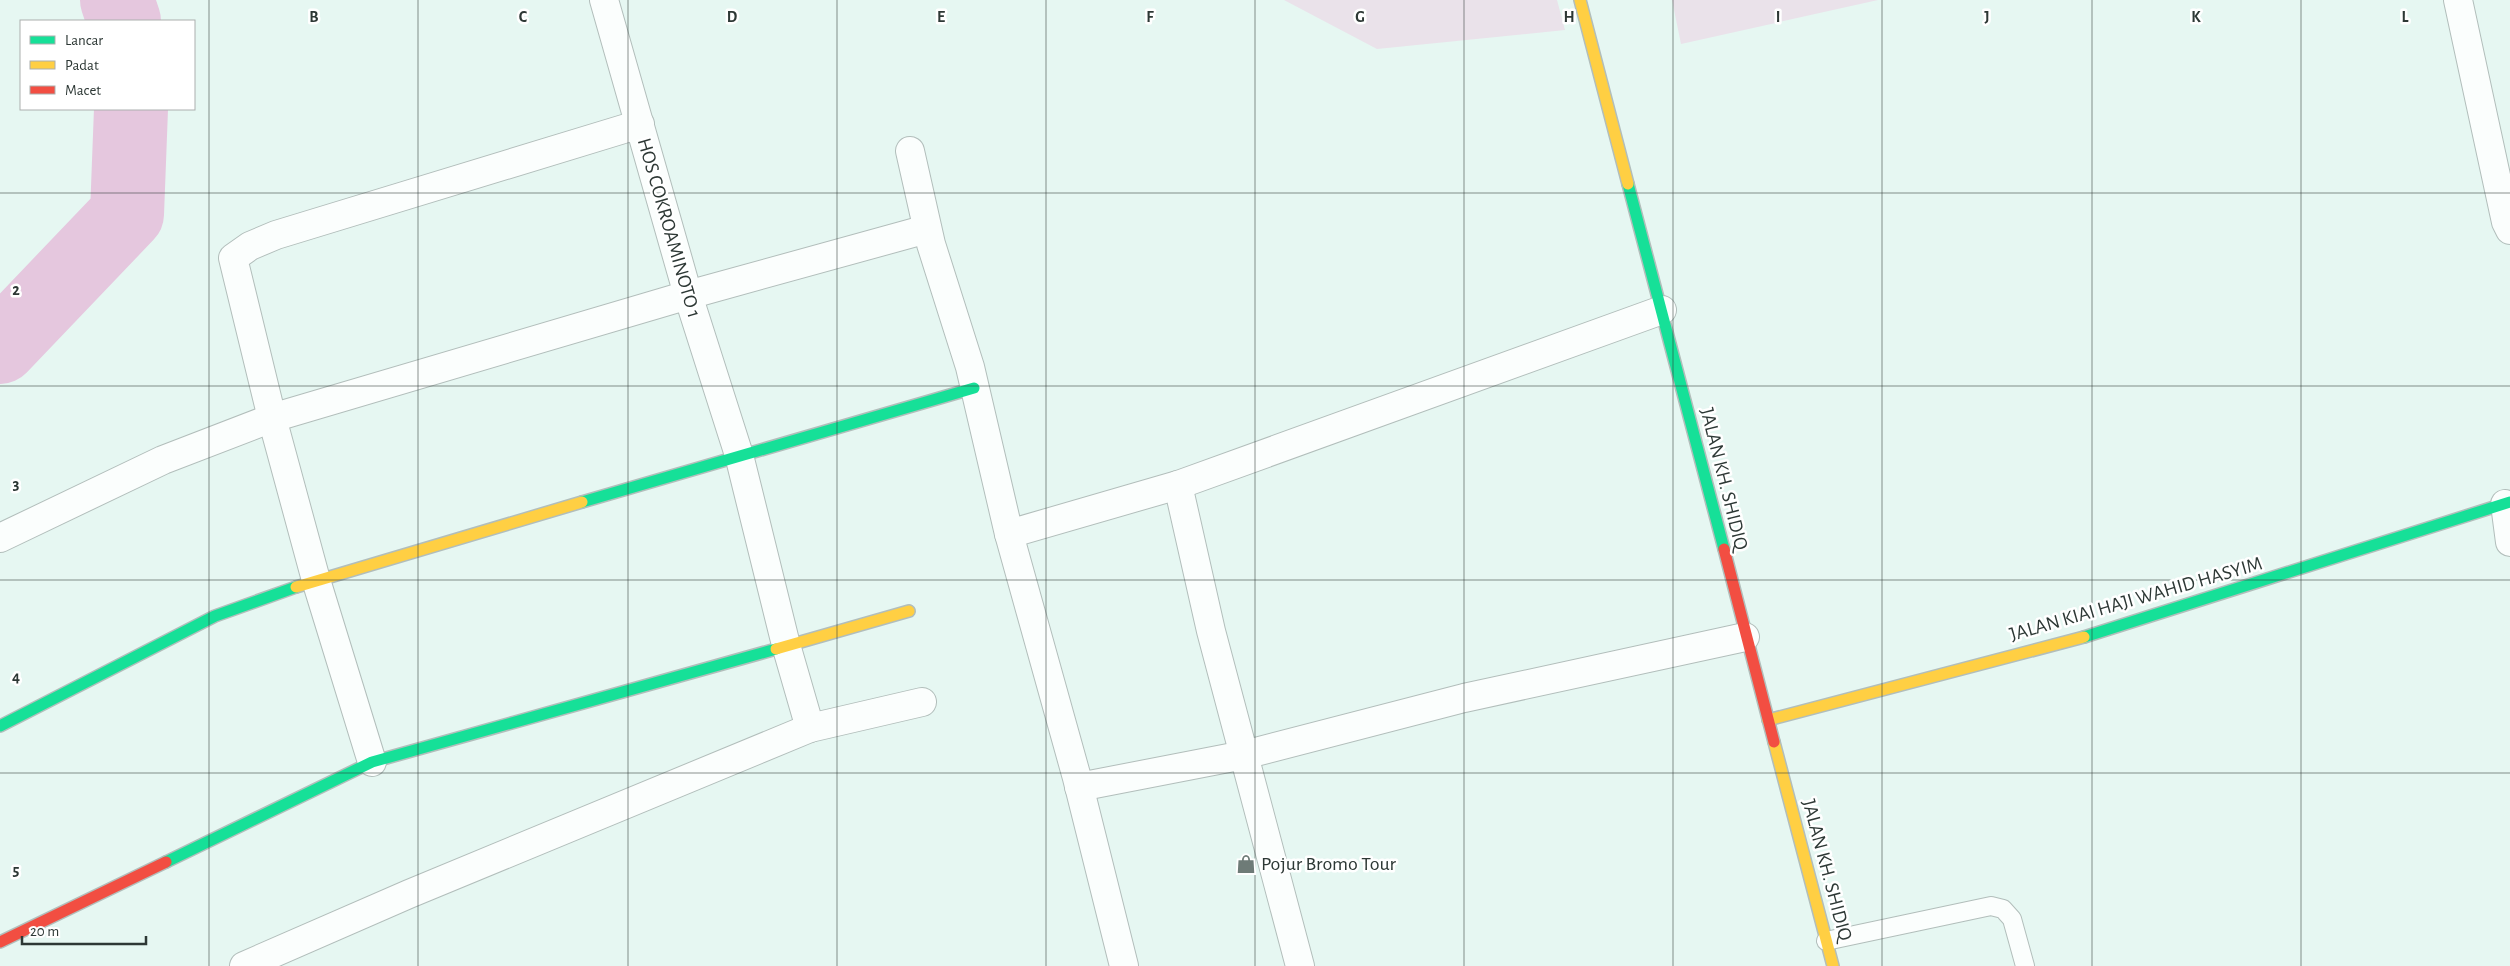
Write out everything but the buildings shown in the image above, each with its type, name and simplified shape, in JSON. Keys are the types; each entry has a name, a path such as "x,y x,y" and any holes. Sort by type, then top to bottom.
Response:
{"street":[{"name":"HOS COKROAMINOTO 1","path":"604,0 688,295 739,455 786,645 810,728"},
{"name":"JALAN KH. SHIDIQ","path":"1580,0 1662,310 1745,637 1833,966"},
{"path":"2458,0 2506,222 2510,230"},
{"path":"372,762 316,580 272,418 233,258 250,246 276,235 640,124"},
{"path":"910,152 927,229 970,367 1009,534 1079,787 1124,966"},
{"path":"0,538 163,460 272,418 688,295 927,229"},
{"path":"1009,534 1178,485 1662,310"},
{"path":"0,726 215,616 316,580 739,455 974,388"},
{"path":"1178,485 1212,631 1300,966"},
{"path":"2508,503 2510,542"},
{"name":"JALAN KIAI HAJI WAHID HASYIM","path":"1768,720 2067,642 2508,503"},
{"path":"0,942 372,762 909,611"},
{"path":"1079,787 1244,755 1464,698 1745,637"},
{"path":"244,966 409,894 810,728 922,702"}],"lane":[{"path":"1826,941 1991,906 2003,909 2012,919 2025,966"}],"shaded area":[{"path":"1284,0 1557,0 1565,30 1377,49"},
{"path":"1672,0 1878,0 1681,44"}],"waterway":[{"path":"117,0 124,20"},
{"path":"0,347 127,214 131,110"}],"traffic: fast":[{"path":"1628,184 1724,549"},
{"path":"582,502 974,388"},
{"path":"2084,637 2510,502"},
{"path":"0,726 215,616 296,587"},
{"path":"166,862 372,762 776,649"}],"traffic: slow":[{"path":"1580,0 1628,184"},
{"path":"296,587 582,502"},
{"path":"776,649 909,611"},
{"path":"1768,720 2084,637"},
{"path":"1774,742 1833,966"}],"traffic: jam":[{"path":"1724,549 1774,742"},
{"path":"0,942 166,862"}],"place":[{"name":"Pojur Bromo Tour","path":"1246,864"}]}
